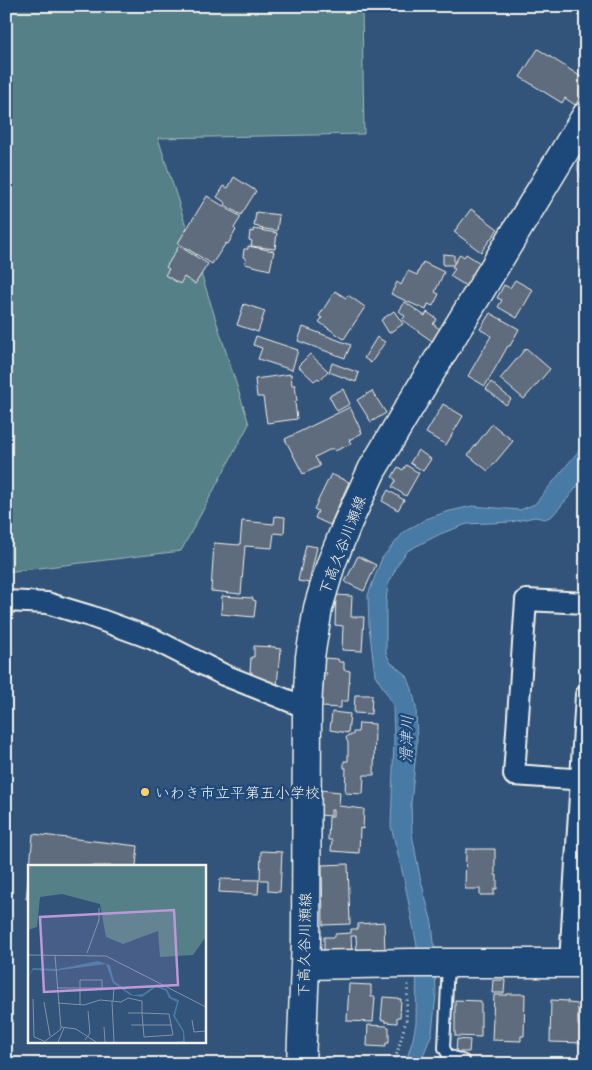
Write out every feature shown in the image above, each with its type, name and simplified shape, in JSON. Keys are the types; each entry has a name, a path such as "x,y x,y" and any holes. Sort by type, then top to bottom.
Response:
{"main road":[{"name":"下高久谷川瀬線","path":"301,1064 305,965 306,708 310,657 318,608 348,522 372,470 586,116"},
{"path":"305,965 578,963"}],"street":[{"path":"6,600 47,603 90,616 153,639 224,675 306,708"},
{"path":"583,780 514,775 526,600 586,603"},
{"path":"578,963 586,695"}],"lane":[{"path":"446,963 444,1048 448,1055 464,1061"}],"path":[{"path":"394,1064 406,1021 409,963"}],"green space":[{"path":"6,6 362,6 364,134 158,138 249,424 181,551 6,572"}],"water":[{"path":"586,151 586,186 577,168 579,161"},
{"name":"滑津川","path":"586,442 586,475 552,516 545,519 535,517 511,522 467,524 440,534 407,551 398,564 388,585 386,601 386,653 390,662 407,676 416,707 417,743 411,804 412,834 420,877 432,923 436,995 432,1033 423,1056 422,1064 405,1064 416,1023 417,946 391,826 394,740 393,706 375,675 369,626 368,595 382,558 404,532 426,519 472,506 520,510 535,504"}],"building":[{"path":"538,49 586,80 586,89 575,105 565,98 562,103 520,77"},
{"path":"234,177 256,191 241,215 225,205 226,203 217,197 224,186 228,188"},
{"path":"207,196 241,217 234,228 236,230 228,244 226,243 212,264 178,243"},
{"path":"471,209 498,229 481,252 454,232"},
{"path":"256,212 279,215 277,231 254,226"},
{"path":"253,229 277,233 275,249 251,246 252,241 249,240 250,231 253,232"},
{"path":"179,246 208,264 195,284 184,277 180,284 165,275 169,269 166,267"},
{"path":"248,246 274,251 270,270 245,264 246,258 243,257 244,249 248,249"},
{"path":"443,254 454,255 454,264 460,254 464,257 466,254 480,263 466,286 450,276 455,269 452,267 454,265 443,265"},
{"path":"423,262 444,272 435,292 439,294 433,306 428,304 426,310 391,294 397,282 401,285 408,271 417,275"},
{"path":"515,280 533,290 517,318 498,307 502,300 497,298 504,285 510,288"},
{"path":"335,291 346,298 348,295 365,307 344,339 319,322 322,318 319,316"},
{"path":"405,302 425,316 427,312 437,319 433,324 441,330 432,341 402,320 405,316 399,311"},
{"path":"244,304 265,311 258,332 237,325"},
{"path":"394,311 403,324 389,333 381,320"},
{"path":"490,313 519,329 485,386 468,376 491,336 480,329"},
{"path":"303,327 351,345 345,358 298,341"},
{"path":"256,336 298,350 292,370 258,359 262,348 253,345"},
{"path":"377,337 385,342 371,363 364,358"},
{"path":"526,348 550,369 524,399 500,379"},
{"path":"310,354 328,371 320,380 318,378 314,381 298,366"},
{"path":"332,363 359,373 356,382 329,372"},
{"path":"291,374 292,385 295,385 297,419 267,423 263,397 257,397 255,379"},
{"path":"491,382 511,399 506,405 486,389"},
{"path":"343,389 350,404 337,411 329,396"},
{"path":"372,391 386,413 371,422 357,400"},
{"path":"443,404 463,416 446,445 426,433"},
{"path":"350,407 362,433 349,440 351,444 335,451 333,448 315,457 320,466 303,474 285,439"},
{"path":"492,424 513,441 488,471 468,455"},
{"path":"418,450 431,459 423,471 410,463"},
{"path":"406,465 419,473 406,496 392,487 396,480 392,477 398,467 403,470"},
{"path":"331,474 349,482 330,525 315,518 318,511 314,509"},
{"path":"388,490 404,500 398,510 382,501"},
{"path":"275,516 285,517 284,534 274,533 272,548 245,546 241,594 211,591 214,543 240,545 242,521 274,524"},
{"path":"306,545 317,547 309,583 298,581"},
{"path":"358,556 376,565 364,591 345,582"},
{"path":"336,595 352,596 351,617 364,617 362,651 342,650 343,626 335,625"},
{"path":"222,596 253,598 256,601 254,617 221,614"},
{"path":"6,616 12,617 6,669"},
{"path":"254,646 281,649 277,687 251,680 251,657 254,657"},
{"path":"324,658 338,659 339,662 344,662 344,670 350,671 348,701 341,701 341,708 322,707 323,676 326,676 327,673 323,673"},
{"path":"355,695 372,695 371,714 354,713"},
{"path":"332,712 350,714 348,733 330,730"},
{"path":"359,723 375,724 374,775 364,775 363,794 345,793 346,768 344,768 344,761 348,761 348,743 346,738 348,735 353,735 353,732 358,732"},
{"path":"320,790 340,792 339,806 364,809 363,829 360,828 359,853 331,851 332,840 328,840 329,817 333,817 333,810 331,810 331,816 319,815"},
{"path":"33,834 138,846 136,865 30,865"},
{"path":"466,849 495,849 497,889 494,889 494,895 480,895 480,889 465,889"},
{"path":"261,851 282,852 280,892 268,891 268,880 260,880"},
{"path":"348,864 350,924 323,925 322,865"},
{"path":"220,879 259,880 258,894 219,892"},
{"path":"28,882 28,899 26,899"},
{"path":"384,922 385,953 357,955 356,936 351,936 352,953 330,954 330,951 324,951 324,937 335,937 335,934 351,933 351,929 358,929 358,924"},
{"path":"493,980 505,980 504,993 492,993"},
{"path":"349,984 371,985 371,997 375,997 373,1022 347,1021"},
{"path":"525,994 524,1036 521,1036 521,1041 492,1040 494,995"},
{"path":"383,997 401,999 400,1017 397,1017 397,1023 381,1020"},
{"path":"455,1000 481,1001 481,1037 455,1036"},
{"path":"551,1000 568,1001 568,1003 578,1004 578,1025 586,1025 586,1043 550,1042"},
{"path":"368,1025 389,1027 389,1043 386,1043 386,1047 367,1046"},
{"path":"457,1039 470,1040 469,1052 456,1052"}],"place":[{"name":"いわき市立平第五小学校","path":"145,792"}]}
